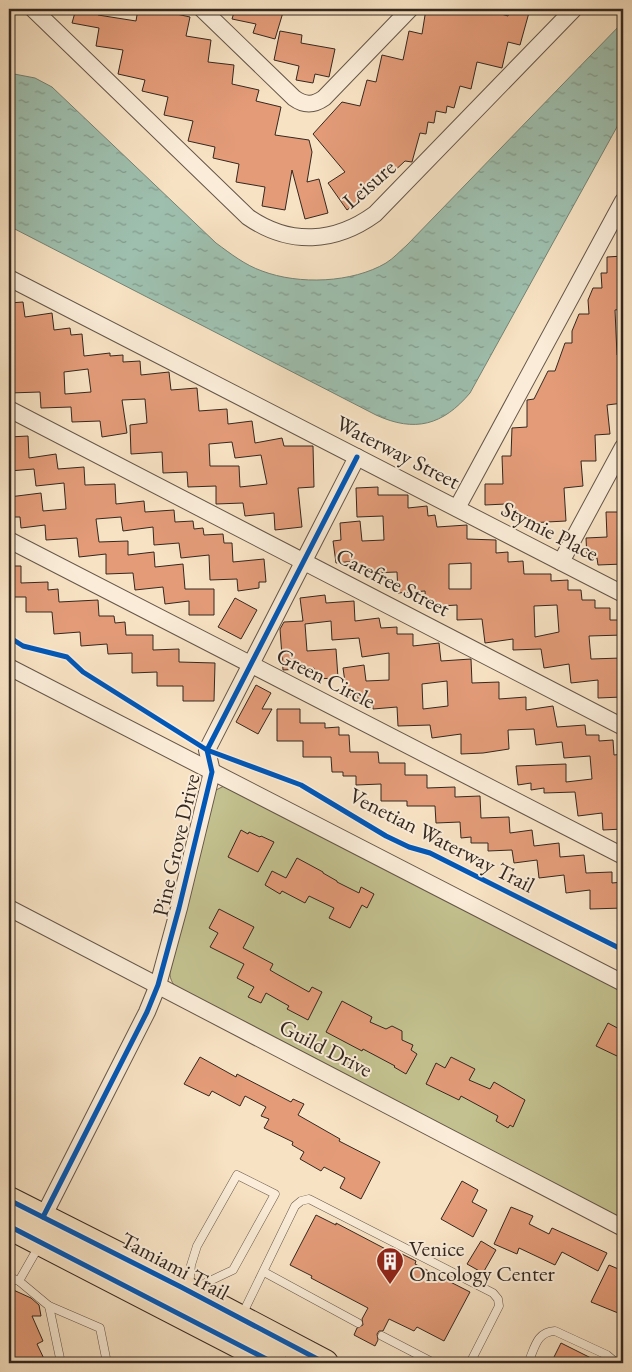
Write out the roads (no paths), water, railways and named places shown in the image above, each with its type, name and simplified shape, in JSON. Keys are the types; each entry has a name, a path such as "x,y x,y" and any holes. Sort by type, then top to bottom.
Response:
{"main road":[{"name":"Tamiami Trail","path":"9,1200 45,1229 235,1330 325,1363"},
{"name":"Tamiami Trail","path":"9,1226 45,1229"},
{"name":"Tamiami Trail","path":"235,1330 274,1363"}],"street":[{"name":"Leisure","path":"33,9 248,217 270,230 285,235 315,238 348,230 375,214 574,9"},
{"path":"202,9 294,98 309,104 324,98 410,9"},
{"name":"Waterway Street","path":"9,278 456,508 623,202"},
{"name":"Carefree Street","path":"9,409 623,727"},
{"path":"561,562 623,447"},
{"name":"Pine Grove Drive","path":"45,1229 142,1025 158,985 212,772 207,750 357,457"},
{"name":"Stymie Place","path":"456,508 623,594"},
{"name":"Green Circle","path":"9,540 623,856"},
{"path":"9,667 623,983"},
{"name":"Guild Drive","path":"9,908 623,1228"}],"lane":[{"path":"238,1174 275,1194 232,1270 182,1302 197,1246 238,1174"},
{"path":"235,1330 295,1206 301,1201 309,1199 492,1293 498,1299 499,1306 470,1363"},
{"path":"19,1282 45,1229"},
{"path":"264,1272 358,1323"},
{"path":"9,1276 49,1306 100,1328 107,1363"},
{"path":"49,1306 61,1363"},
{"path":"528,1363 540,1337 546,1332 555,1331 607,1355 614,1363"},
{"path":"382,1336 434,1363"}],"water":[{"path":"623,22 623,116 470,393 449,412 439,419 428,423 403,424 376,415 9,226 9,73 35,78 52,87 216,243 256,269 277,275 309,280 325,280 357,275 386,263 407,245"}],"place":[{"name":"Venice Oncology Center","path":"390,1285"}]}
